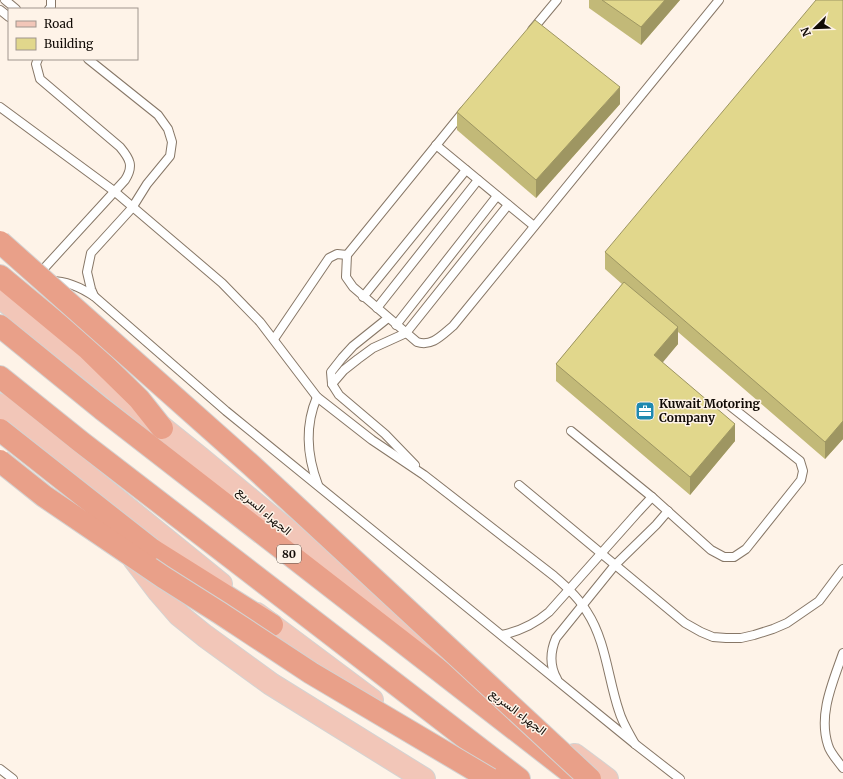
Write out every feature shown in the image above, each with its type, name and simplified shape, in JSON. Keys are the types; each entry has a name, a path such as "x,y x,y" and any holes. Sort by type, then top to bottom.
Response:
{"highway":[{"path":"0,242 251,465 590,779"},
{"path":"14,285 87,348 139,399 162,428"},
{"name":"الجهراء السريع","path":"0,326 102,409 579,779"},
{"path":"0,377 81,442 519,779"},
{"path":"0,430 151,549 272,625"},
{"path":"0,461 44,496 163,577 311,673 490,779"}],"main road":[{"path":"0,405 272,625 479,779"},
{"name":"الجهراء السريع","path":"162,428 340,573 492,692 607,779"},
{"path":"51,447 159,592 179,615 205,636 271,684 424,779"}],"lane":[{"path":"6,0 15,8"},
{"path":"527,36 557,0"},
{"path":"472,103 346,255 346,277 353,287 417,342 424,344 438,339 453,326 719,0"},
{"path":"0,10 8,16"},
{"path":"14,285 114,192 130,173 131,165 126,154 120,147 40,79 36,64 38,60"},
{"path":"89,60 158,115 168,129 172,142 170,156 147,184 132,208 91,253 87,272 91,289 95,297"},
{"path":"0,107 114,192 222,283 260,322 317,396 372,440 424,475 554,576 569,590 583,605 596,630 619,712 635,744"},
{"path":"436,145 534,226"},
{"path":"364,297 466,170"},
{"path":"377,308 478,180"},
{"path":"396,325 497,196"},
{"path":"332,384 344,370 358,359 378,346 406,333 508,205"},
{"path":"274,339 329,258 337,254 346,255"},
{"path":"14,285 44,280 67,283 78,287 95,297 226,411 680,779"},
{"path":"388,318 353,346 342,358 331,372 332,384 339,395 385,434 424,475"},
{"path":"317,396 313,406 308,436 311,461 318,485"},
{"path":"571,431 652,497 711,550 724,557 734,557 746,549 801,480 803,471 800,461 729,404"},
{"path":"519,484 685,623 713,636 726,638 754,636 787,623 819,601 843,568"},
{"path":"502,635 523,629 541,619 549,612 652,497"},
{"path":"558,681 554,674 551,659 556,638 615,565 656,525 668,511"},
{"path":"843,653 830,688 824,725 828,747 843,768"},
{"path":"0,769 13,779"}],"building":[{"path":"602,0 665,0 641,27"},
{"path":"816,0 843,0 843,421 825,442 605,252"},
{"path":"535,20 620,87 536,180 457,112"},
{"name":"Kuwait Motoring Company","path":"624,282 678,327 654,355 735,424 690,477 556,364"}],"place":[{"name":"Kuwait Motoring Company","path":"645,411"}]}
